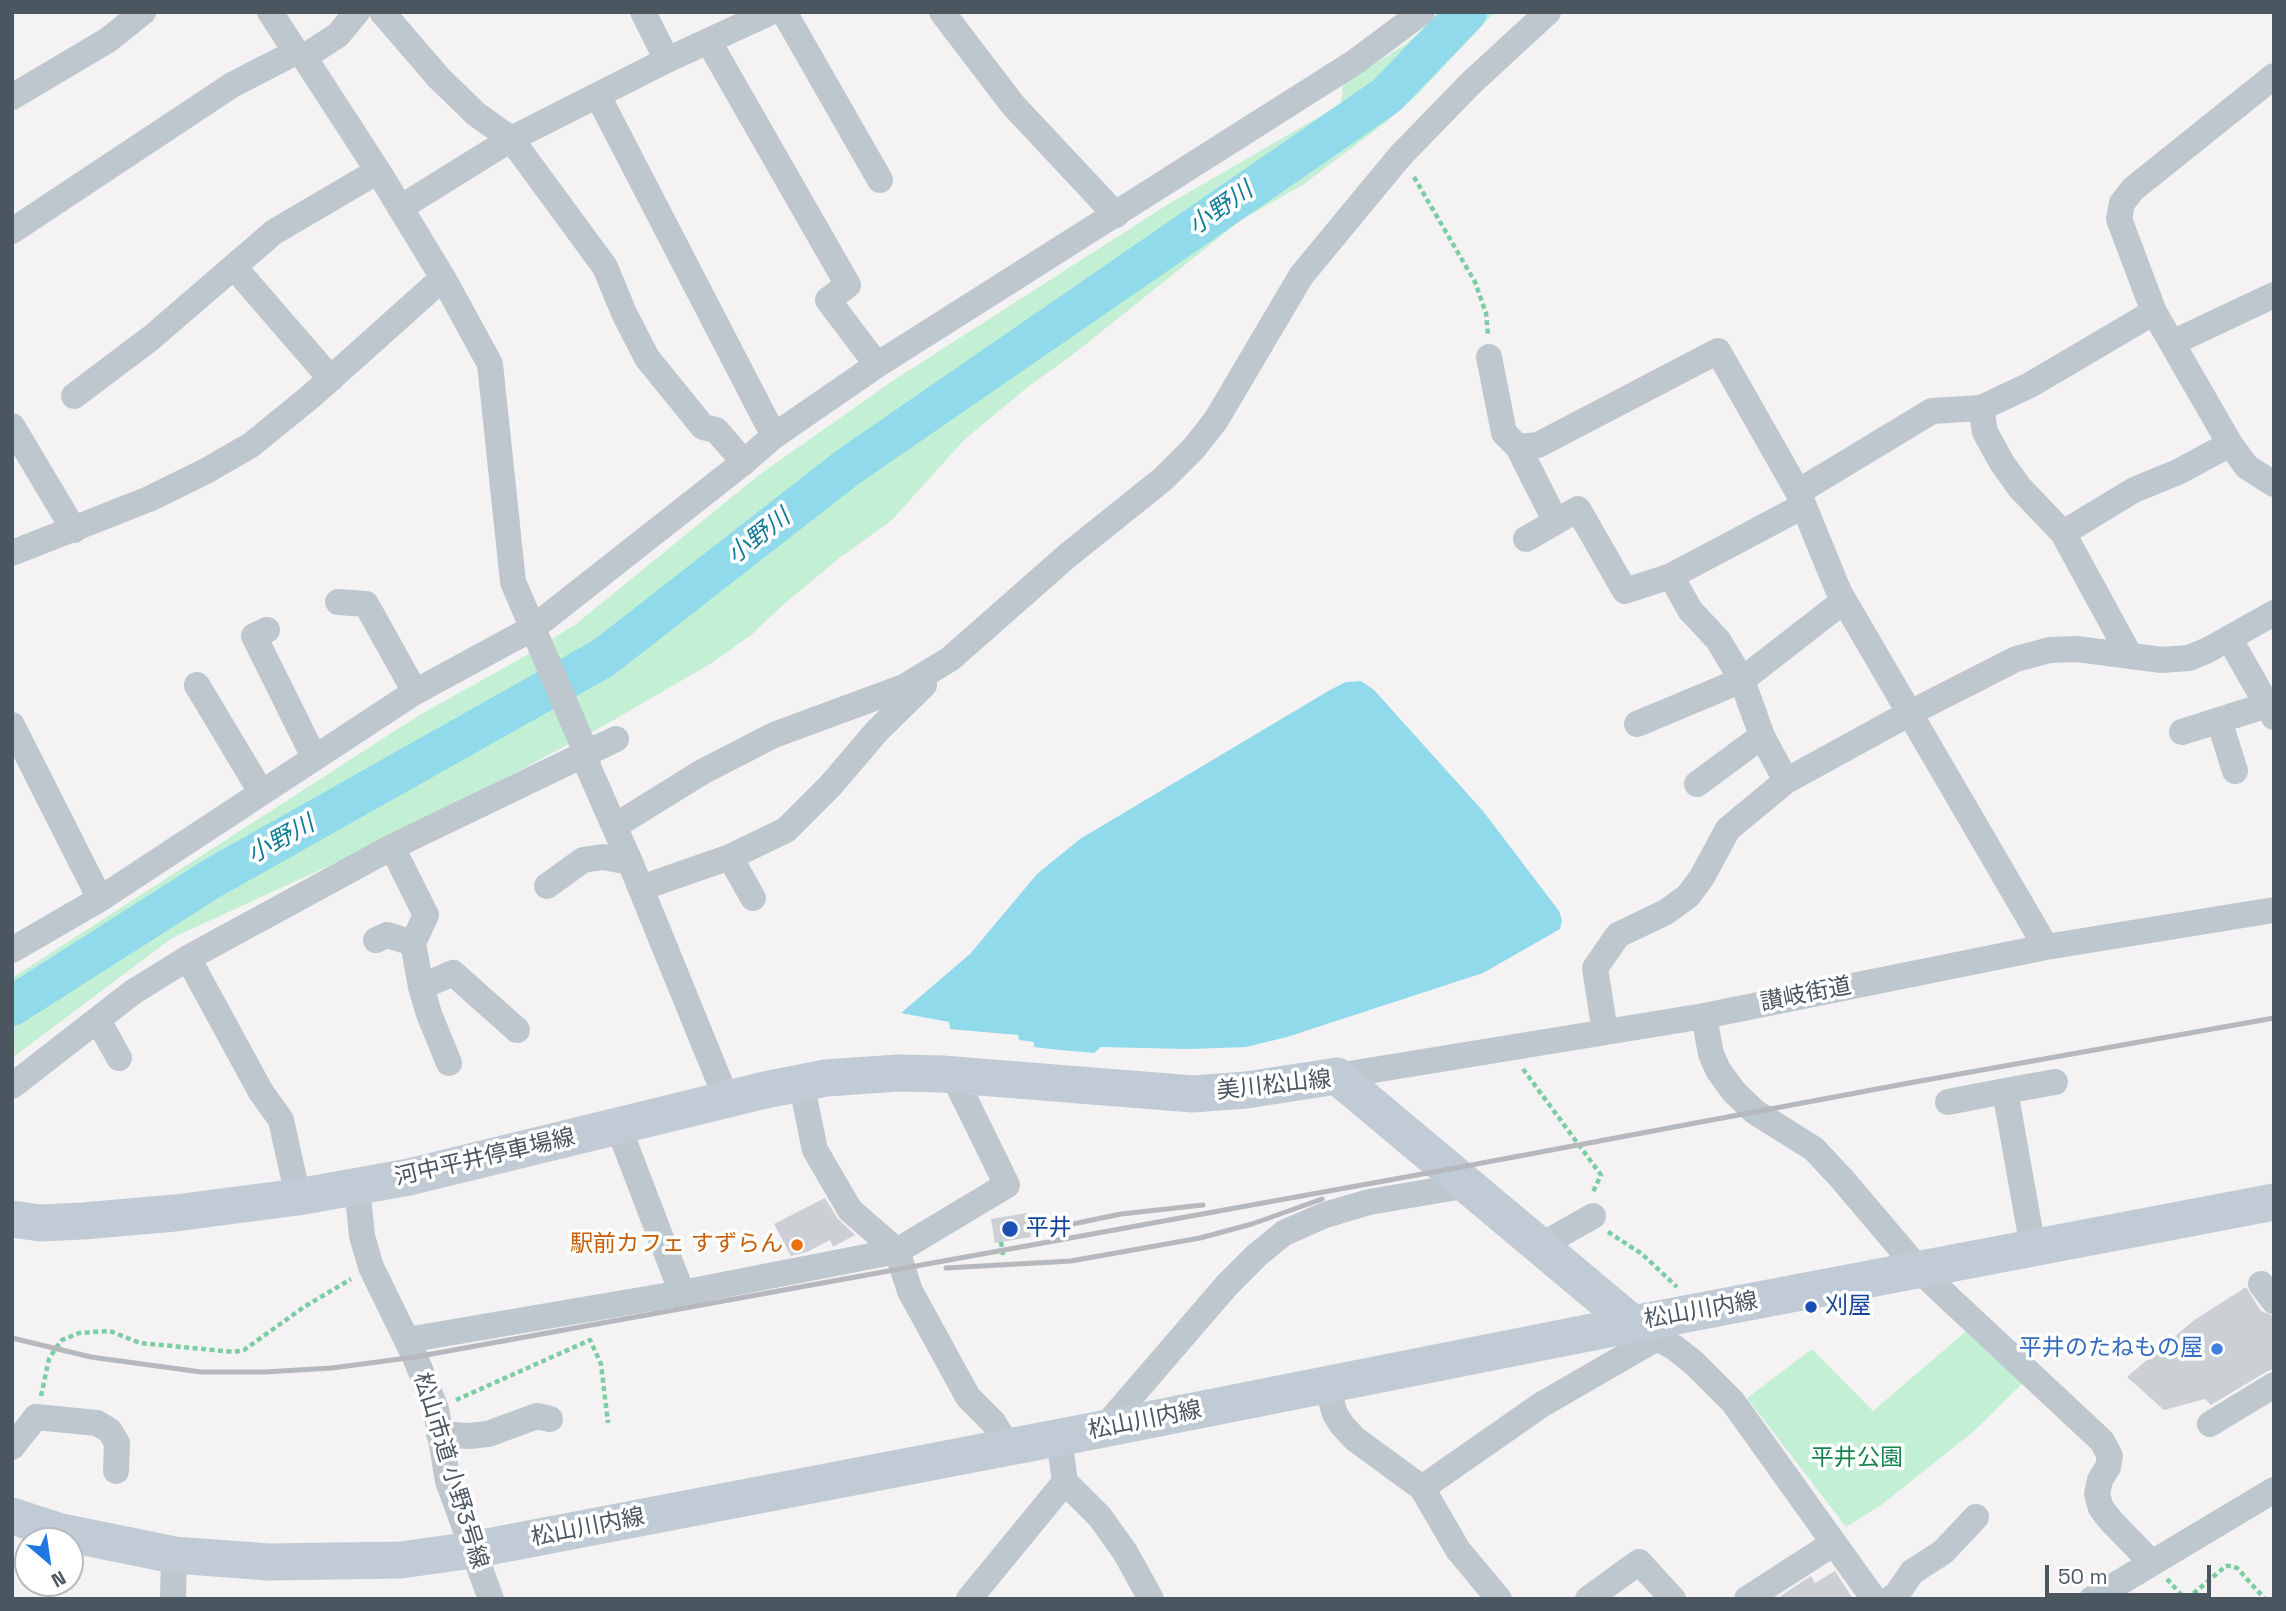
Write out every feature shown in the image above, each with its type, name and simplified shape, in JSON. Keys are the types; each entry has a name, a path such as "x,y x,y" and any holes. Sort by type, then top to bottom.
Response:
{"main road":[{"name":"河中平井停車場線","path":"12,1219 40,1223 83,1221 175,1213 298,1197 409,1177 801,1082 899,1073 953,1075"},
{"name":"美川松山線","path":"953,1075 1153,1093 1194,1094 1246,1090 1337,1076 1645,1331"},
{"name":"松山川内線","path":"12,1516 61,1532 174,1555 282,1562 401,1560 472,1550 1327,1386 1645,1331 1698,1312 2274,1202"}],"street":[{"path":"12,97 107,40 143,12"},
{"path":"270,12 378,171 443,278 490,364 509,565 513,582 585,749 589,769 641,888 727,1100"},
{"path":"12,231 232,85 300,55 338,34 357,12"},
{"path":"382,12 439,78 476,114 511,139 605,267 647,358 703,427 716,430 744,462"},
{"path":"643,12 667,60"},
{"path":"400,208 511,139 667,60 771,12"},
{"path":"783,12 880,180"},
{"path":"942,12 1013,104 1115,215"},
{"path":"12,950 100,899 415,692 535,632 774,436 877,365 1354,62 1422,12"},
{"path":"641,888 730,856 786,830 831,785 877,731 950,659 1067,556 1163,479 1194,448 1216,420 1301,276 1401,155 1471,83 1548,12"},
{"path":"709,42 848,285 828,300 877,365"},
{"path":"2274,76 2133,189 2122,203 2119,219 2154,312 2230,444 2247,467 2274,484"},
{"path":"598,96 774,436"},
{"path":"74,396 151,338 274,232 378,171"},
{"path":"235,268 331,379"},
{"path":"12,553 149,499 251,445 331,379 443,278"},
{"path":"2172,343 2274,295"},
{"path":"1526,538 1578,509 1625,592 1671,576 1800,499 1932,411 1981,408 2042,378 2154,312"},
{"path":"1518,447 1538,445 1718,351 1800,499 1845,602 2046,947"},
{"path":"1489,357 1504,433 1518,447 1555,520"},
{"path":"1981,408 1985,432 2002,463 2020,488 2063,533 2130,656"},
{"path":"12,426 74,530"},
{"path":"2063,533 2134,490 2178,472 2230,444"},
{"path":"1671,576 1690,610 1718,640 1742,680 1762,736 1786,781"},
{"path":"338,602 366,604 415,692"},
{"path":"1637,724 1742,680 1845,602"},
{"path":"1605,1032 1595,968 1618,935 1667,912 1688,896 1702,877 1728,829 1786,781 2016,659 2050,650 2077,649 2162,660 2189,658 2274,613"},
{"path":"267,630 254,636 314,757"},
{"path":"2182,732 2218,720 2270,711 2229,638"},
{"path":"615,826 702,772 774,734 904,687 950,659"},
{"path":"197,685 261,792"},
{"path":"2218,720 2235,771"},
{"path":"12,725 100,899"},
{"path":"1697,784 1762,736"},
{"path":"12,1086 133,992 188,958 393,847 585,749 615,739"},
{"path":"393,847 426,915 413,943 421,988 449,1063"},
{"path":"730,856 753,898"},
{"path":"547,886 583,860 603,857 630,862"},
{"name":"讃岐街道","path":"1337,1076 1704,1016 2046,947 2274,910"},
{"path":"376,940 387,935 413,943"},
{"path":"188,958 261,1092 281,1120 298,1197"},
{"path":"421,988 453,973 517,1030"},
{"path":"1704,1016 1715,1062 1734,1092 1755,1112 1814,1149 1920,1271 2102,1441 2110,1456 2097,1494 2101,1508 2152,1563"},
{"path":"97,1020 119,1058"},
{"path":"407,1340 681,1293 897,1251 1007,1185 953,1075"},
{"path":"801,1082 815,1150 850,1210 897,1251 910,1291 968,1397 993,1422 1008,1447"},
{"path":"1948,1102 2055,1082"},
{"path":"2005,1091 2033,1248"},
{"path":"618,1126 681,1293"},
{"path":"1103,1429 1227,1285 1256,1255 1284,1233 1325,1215 1369,1202 1469,1185"},
{"name":"松山市道 小野3号線","path":"357,1186 362,1236 371,1267 407,1340 438,1421 448,1481 491,1599"},
{"path":"1540,1245 1593,1216"},
{"path":"1422,1488 1645,1331 1694,1363 1732,1402 1874,1599"},
{"path":"2210,1424 2274,1385"},
{"path":"1327,1386 1335,1414 1342,1425 1355,1438 1422,1488 1458,1550 1499,1599"},
{"path":"438,1421 470,1436 488,1434 537,1416 550,1419"},
{"path":"12,1447 36,1417 97,1423 110,1431 117,1443 116,1471"},
{"path":"1059,1438 1065,1482 1100,1517 1125,1552 1151,1599"},
{"path":"969,1599 1065,1482"},
{"path":"2092,1599 2274,1490"},
{"path":"1890,1599 1897,1594 1912,1572 1943,1552 1963,1520"},
{"path":"1747,1599 1834,1543"},
{"path":"173,1599 174,1555"},
{"path":"1588,1599 1639,1562 1673,1599"}],"path":[{"path":"1401,155 1475,282 1486,313 1489,357"},
{"path":"1507,1048 1601,1175 1591,1198 1593,1216 1606,1230 1642,1254 1669,1277 1698,1312"},
{"path":"1001,1242 1003,1255"},
{"path":"36,1417 49,1359 62,1340 79,1333 110,1331 140,1343 234,1352 243,1350 304,1307 371,1267"},
{"path":"438,1421 590,1340 601,1364 608,1423"},
{"path":"2187,1599 2226,1566 2232,1566 2237,1568 2265,1599"}],"green space":[{"path":"1443,12 1495,12 1417,95 1385,123 1301,186 1241,220 1076,352 1029,386 964,440 892,520 842,556 751,635 710,664 605,725 407,830 172,938 12,1058 12,978 418,716 576,624 759,475 891,382 1167,205 1341,104 1343,84 1406,44"},
{"name":"平井公園","path":"1971,1327 2027,1379 1974,1431 1880,1506 1846,1527 1747,1398 1812,1349 1873,1411"}],"water":[{"path":"1361,681 1374,690 1483,811 1559,911 1562,920 1560,929 1483,973 1287,1037 1246,1047 1101,1047 1094,1053 1060,1050 1034,1047 1034,1042 1019,1040 1018,1035 950,1029 949,1022 901,1013 970,954 1037,874 1080,839 1330,690 1346,682"}],"building":[{"path":"825,1198 837,1218 855,1235 833,1247 830,1240 807,1252 791,1256 774,1224"},
{"path":"1027,1213 1031,1237 995,1243 991,1219"},
{"name":"平井のたねもの屋","path":"2246,1287 2261,1311 2274,1316 2274,1369 2211,1405 2205,1399 2164,1410 2127,1377 2193,1321"},
{"path":"1835,1571 1853,1599 1776,1599 1811,1576 1815,1583"}],"waterway":[{"name":"小野川","path":"12,1006 211,879 603,658 848,467 1386,96 1467,12"}],"railway":[{"path":"12,1338 91,1357 201,1372 332,1368 415,1357 2274,1018"},
{"path":"946,1268 1071,1261 1200,1238 1252,1224 1322,1199"},
{"path":"1058,1227 1121,1214 1203,1205"}],"place":[{"name":"平井","path":"1010,1229"},
{"name":"駅前カフェ すずらん","path":"797,1245"},
{"name":"刈屋","path":"1811,1307"},
{"name":"平井のたねもの屋","path":"2217,1349"}]}
